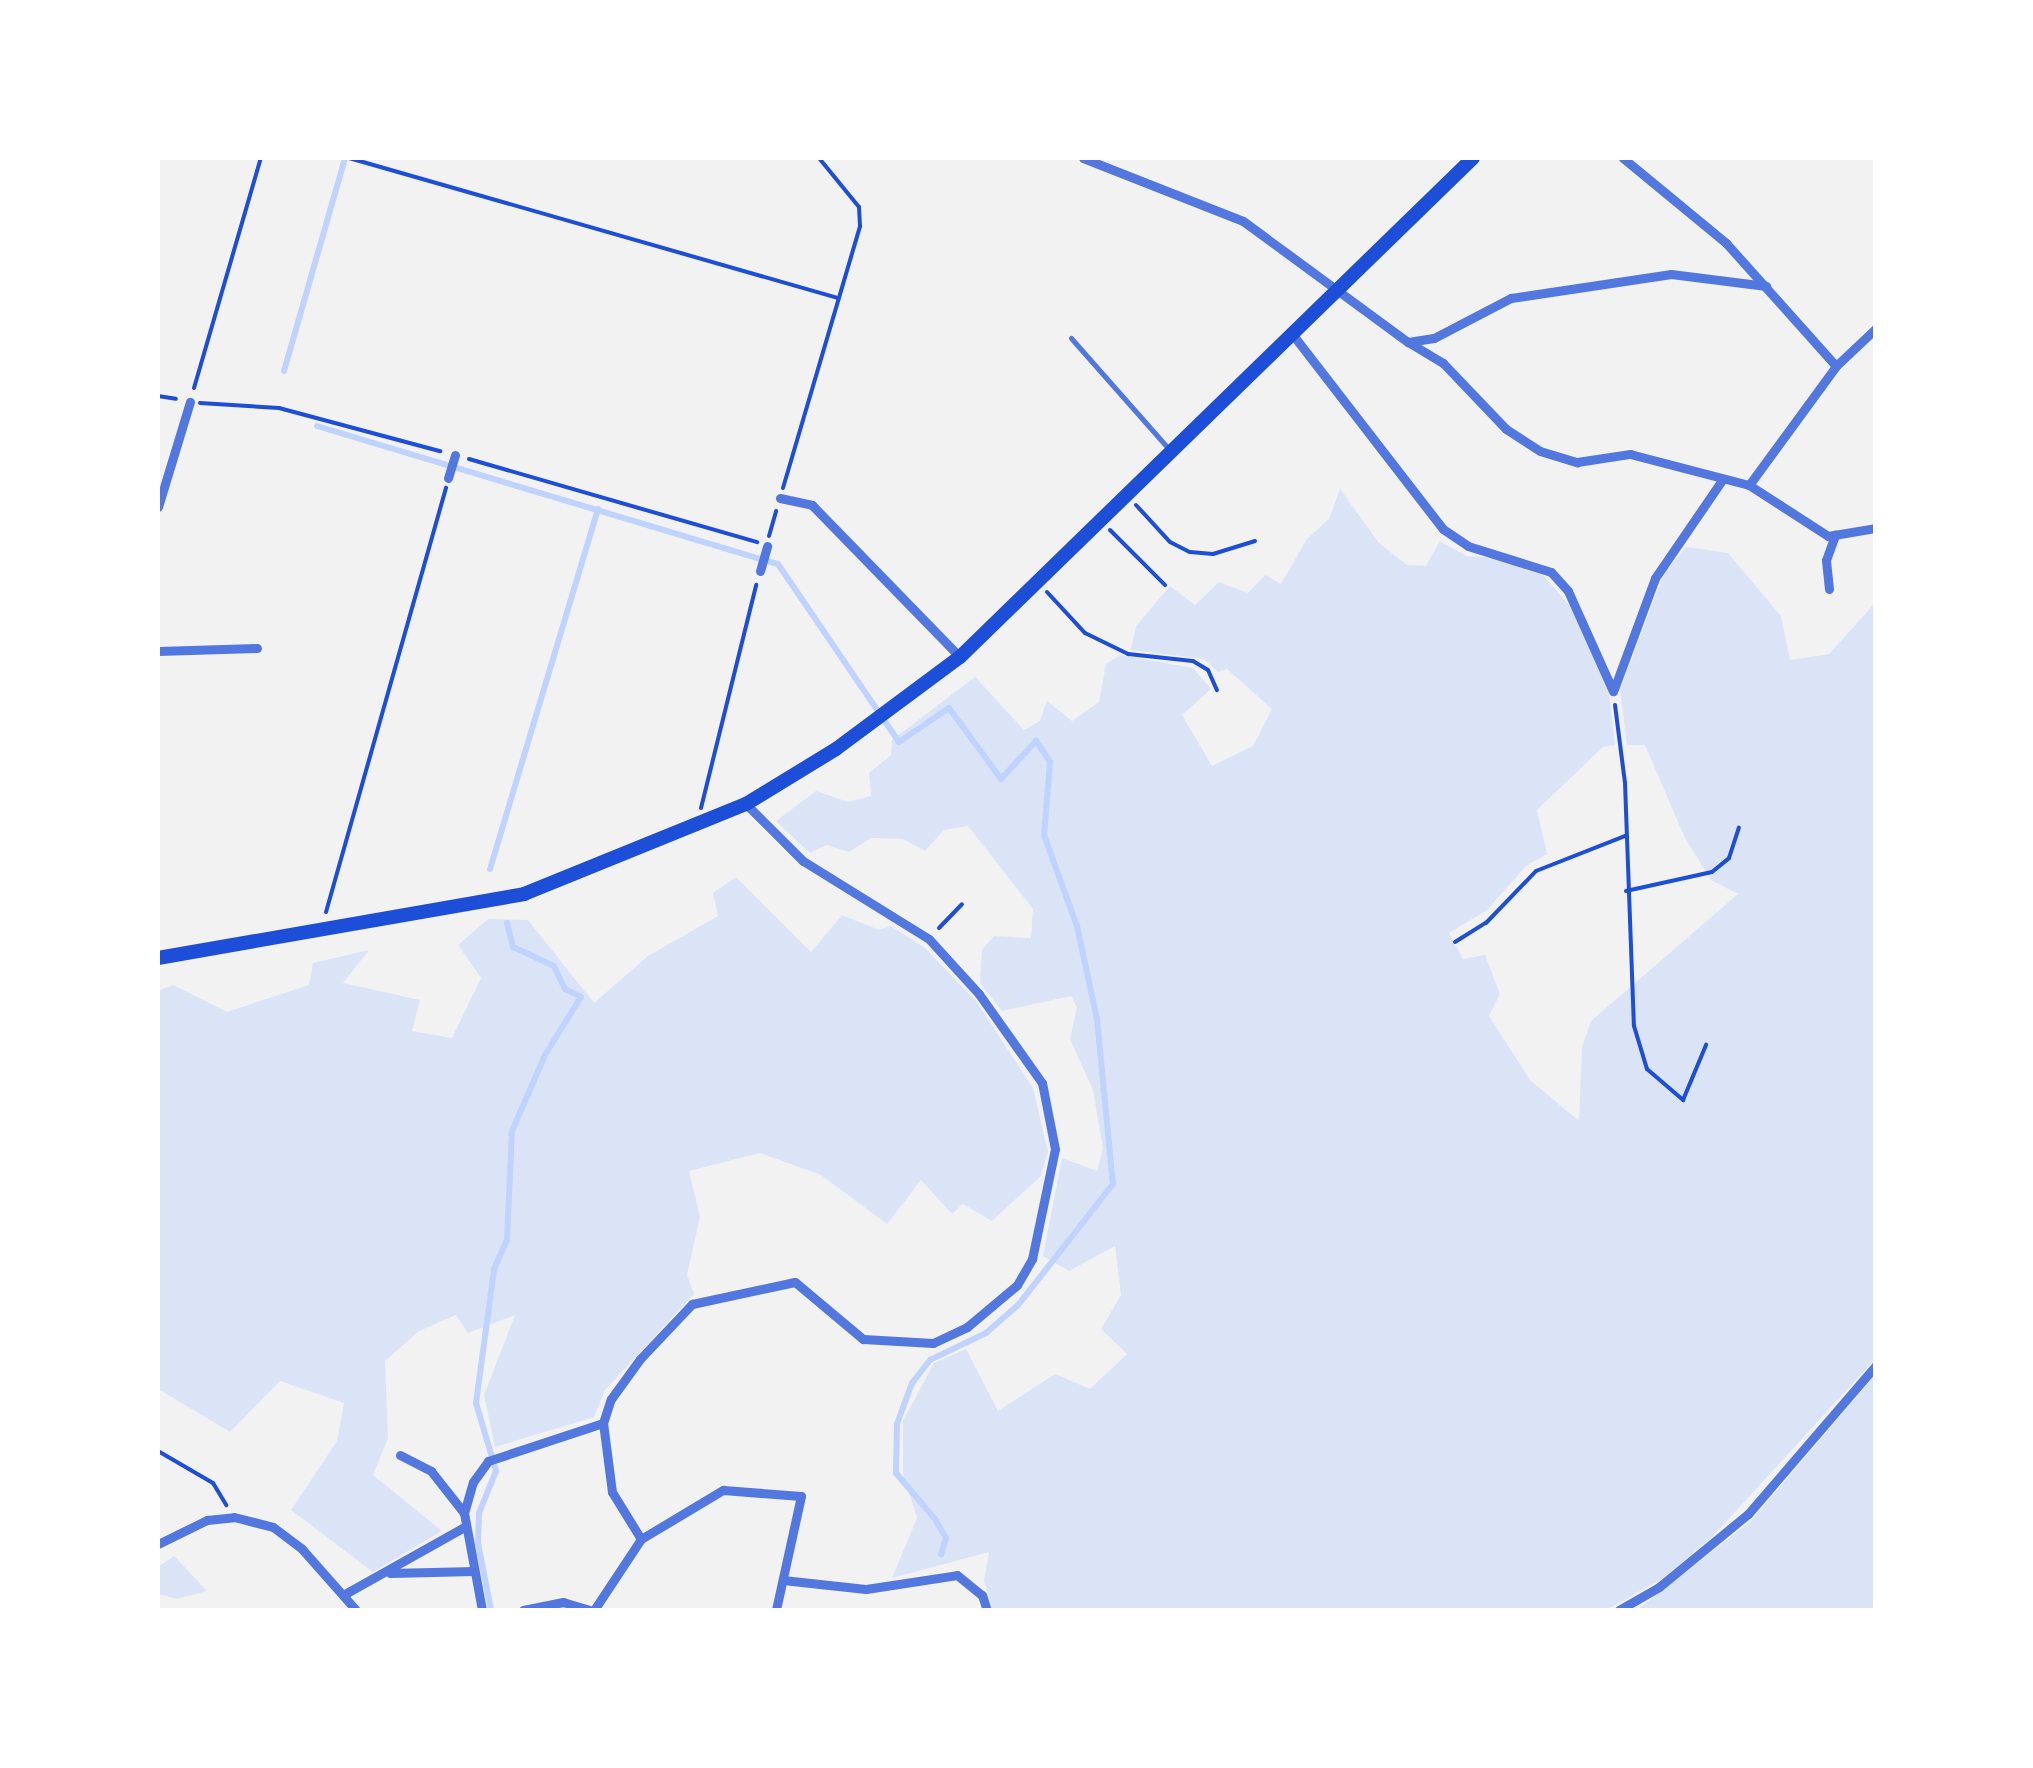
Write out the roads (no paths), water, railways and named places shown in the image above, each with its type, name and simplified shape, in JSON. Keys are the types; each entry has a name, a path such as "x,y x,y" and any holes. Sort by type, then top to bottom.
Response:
{"main road":[{"path":"158,958 524,894 746,804 873,724 960,657 1040,585 1473,158"}],"street":[{"path":"1083,158 1243,220 1342,288 1408,342 1443,363 1506,428 1540,451 1577,462 1630,454 1749,484 1804,523 1836,535 1876,528"},
{"path":"1623,158 1726,243 1836,366"},
{"path":"1408,342 1434,338 1529,295 1672,274 1766,286"},
{"path":"1749,484 1836,366 1876,328"},
{"path":"1293,335 1443,529 1468,546 1551,572 1568,591 1613,691 1655,578 1722,480"},
{"path":"158,508 190,402"},
{"path":"448,478 455,456"},
{"path":"780,498 812,505 960,657"},
{"path":"1829,589 1826,560 1836,535"},
{"path":"760,570 766,546"},
{"path":"158,651 257,648"},
{"path":"641,1539 612,1492 603,1423 610,1400 640,1359 692,1304 794,1282 863,1339 921,1346 967,1327 1018,1285 1032,1259 1055,1150 1052,1110 1015,1042 929,939 803,860 746,804"},
{"path":"1619,1610 1674,1576 1748,1514 1876,1365"},
{"path":"464,1513 488,1461 603,1423"},
{"path":"400,1454 431,1471 464,1513 482,1610"},
{"path":"523,1610 563,1602 591,1610 641,1539 723,1490 801,1496 776,1610"},
{"path":"158,1544 184,1527 234,1517 274,1527 356,1610"},
{"path":"343,1595 387,1574 466,1526"},
{"path":"387,1574 474,1570"},
{"path":"783,1580 866,1589 957,1575 982,1595 987,1610"}],"lane":[{"path":"1071,338 1174,454"}],"waterway":[{"path":"284,371 345,158"},
{"path":"317,426 778,564 899,742 949,708 1001,779 1036,741 1050,762 1044,835 1077,926 1097,1019 1113,1184 1018,1305 986,1333 930,1360 912,1383 897,1424 896,1473 946,1538 941,1554"},
{"path":"490,869 598,509"},
{"path":"491,1610 478,1543 479,1513 496,1471 476,1403 494,1269 507,1240 512,1131 545,1055 581,997 565,989 554,966 513,947 507,923"}]}
